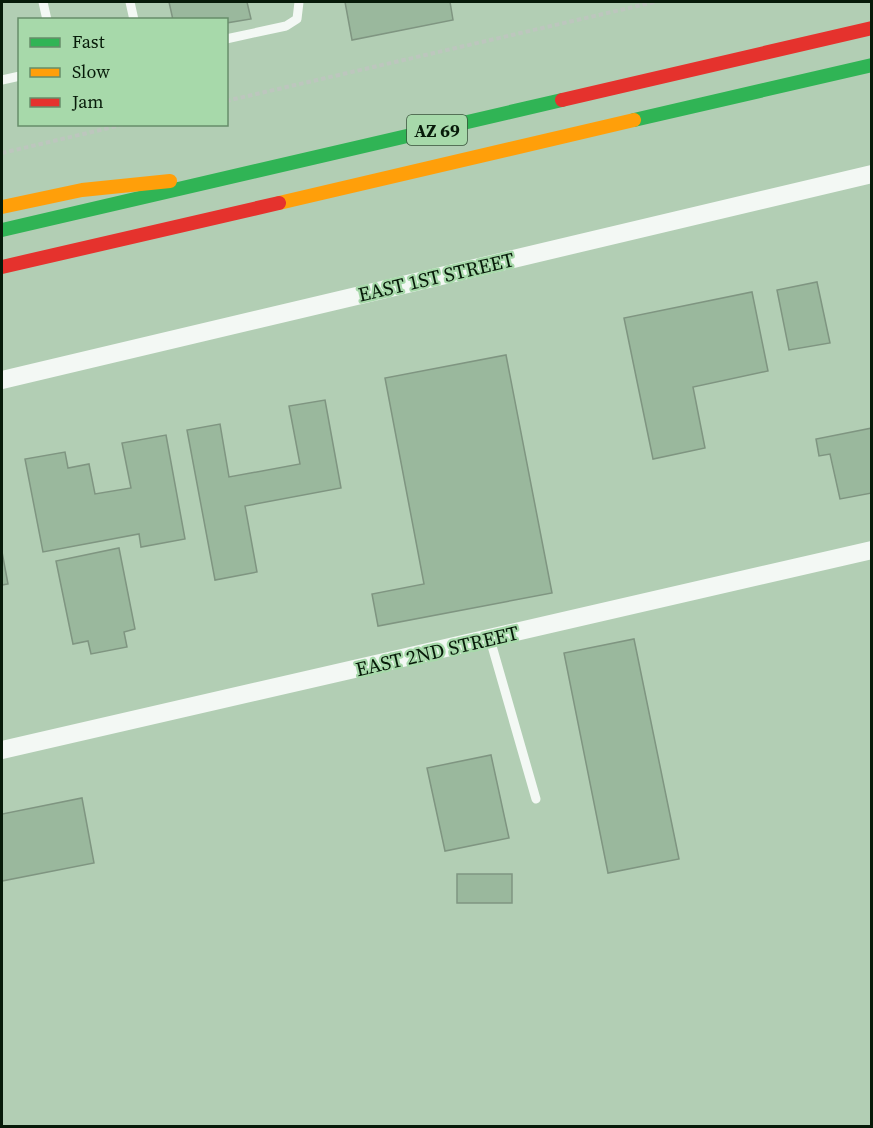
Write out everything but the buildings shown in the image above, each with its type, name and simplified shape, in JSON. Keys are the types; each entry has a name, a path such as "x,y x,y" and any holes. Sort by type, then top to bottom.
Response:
{"main road":[{"name":"AZ 69","path":"2,230 872,28"},
{"name":"AZ 69","path":"2,267 872,65"},
{"path":"2,207 81,190 257,172"}],"street":[{"name":"EAST 1ST STREET","path":"2,380 872,174"},
{"name":"EAST 2ND STREET","path":"2,750 872,550"}],"lane":[{"path":"43,2 47,18"},
{"path":"130,2 134,18"},
{"path":"228,39 286,26 297,19 299,2"},
{"path":"2,80 18,76"},
{"path":"490,639 536,799"}],"path":[{"path":"228,101 655,2"},
{"path":"2,153 117,126"}],"traffic: fast":[{"path":"634,120 872,65"},
{"path":"2,230 562,100"}],"traffic: slow":[{"path":"279,203 634,120"},
{"path":"2,207 82,190 170,181"}],"traffic: jam":[{"path":"562,100 872,28"},
{"path":"2,267 279,203"}]}
